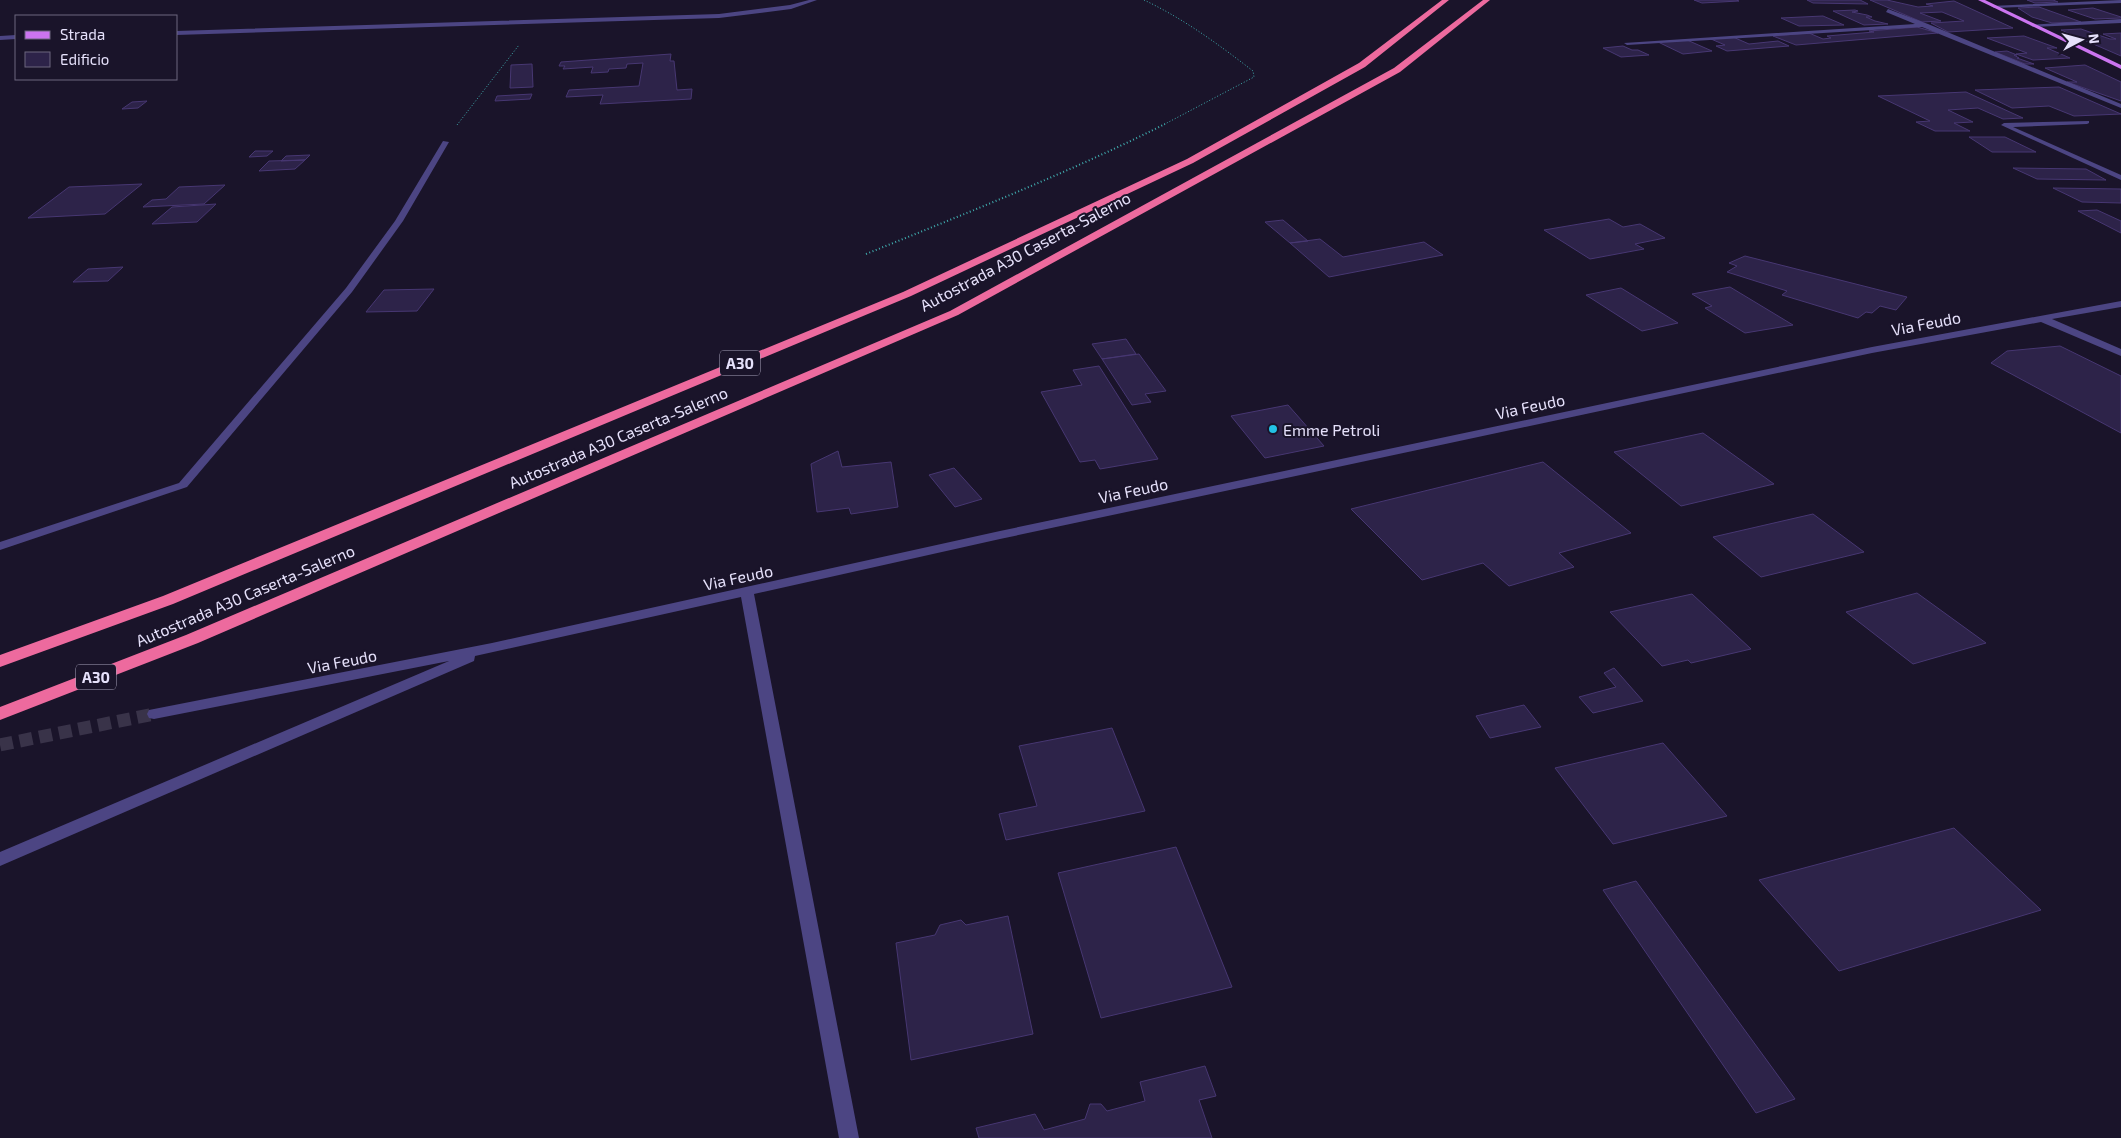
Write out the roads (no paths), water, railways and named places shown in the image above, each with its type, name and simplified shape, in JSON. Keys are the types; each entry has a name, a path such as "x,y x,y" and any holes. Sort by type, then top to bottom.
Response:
{"highway":[{"name":"Autostrada A30 Caserta-Salerno","path":"0,662 168,600 907,294 1190,161 1362,65 1446,0"},
{"name":"Autostrada A30 Caserta-Salerno","path":"0,714 202,635 954,313 1397,70 1487,0"}],"main road":[{"path":"1981,0 2121,67"}],"street":[{"path":"178,33 536,23 727,15 791,7 814,0"},
{"path":"1994,6 2121,1"},
{"path":"1888,11 2121,106"},
{"path":"2033,25 2121,21"},
{"path":"1627,43 1926,25"},
{"path":"0,38 15,37"},
{"path":"2087,122 2004,125 2121,178"},
{"path":"0,546 182,485 349,290 399,221 445,142"},
{"name":"Via Feudo","path":"154,714 492,648 1010,533 1862,352 2121,304"},
{"path":"2041,318 2121,353"},
{"path":"747,592 849,1138"},
{"path":"0,859 492,648"}],"tunnel":[{"path":"0,745 154,714"}],"place":[{"name":"Emme Petroli","path":"1273,429"}]}
